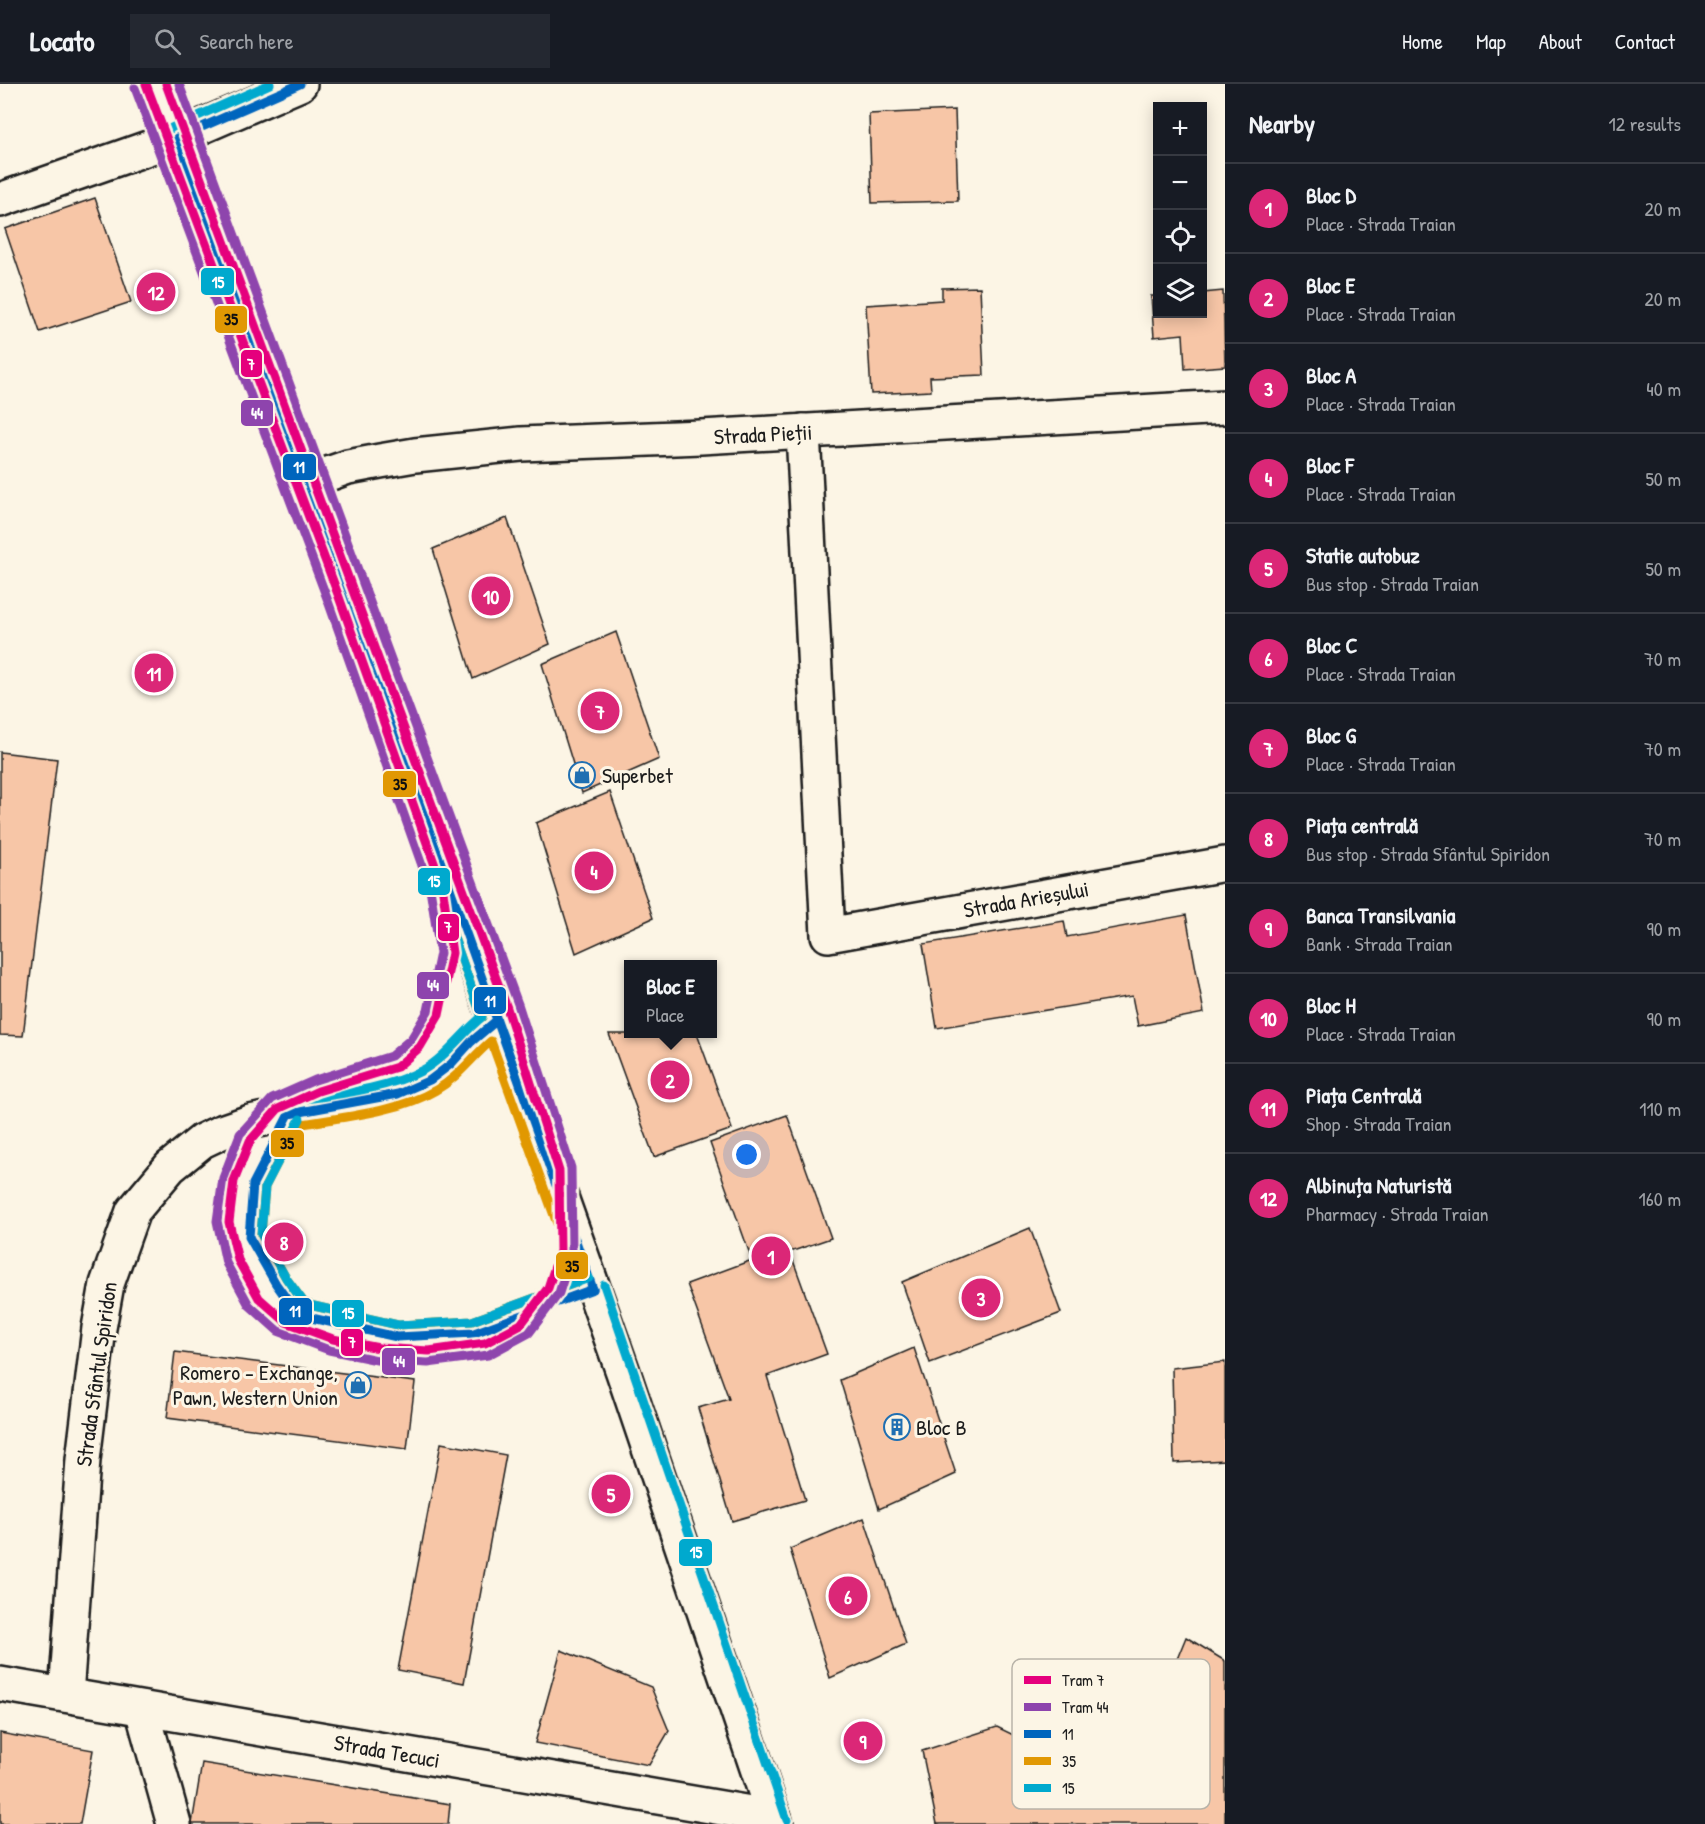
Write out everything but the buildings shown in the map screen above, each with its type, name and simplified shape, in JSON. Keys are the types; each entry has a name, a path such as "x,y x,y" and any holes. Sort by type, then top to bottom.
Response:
{"street":[{"path":"155,84 305,482 496,1021 513,1059 623,1372 775,1821"},
{"path":"0,200 177,138 300,84"},
{"name":"Strada Pieții","path":"305,482 348,467 380,461 521,444 803,431 1225,407"},
{"name":"Strada Arieșului","path":"803,431 828,935 1225,864"},
{"name":"Strada Sfântul Spiridon","path":"66,1695 83,1460 99,1328 107,1284 133,1210 170,1167 202,1141 250,1122 289,1114"},
{"name":"Strada Tecuci","path":"0,1684 775,1821"},
{"path":"142,1709 174,1824"}],"tram line":[{"name":"7","path":"146,84 339,597 442,885 452,953 439,1015 420,1047 397,1067 318,1091 278,1109 250,1141 234,1181 229,1222 238,1260 259,1298 286,1322 333,1339 379,1348 429,1351 485,1343 521,1324 548,1288 560,1251 559,1171 507,1008 166,84"},
{"name":"44","path":"135,88 328,601 430,888 440,953 428,1011 411,1039 391,1056 315,1080 272,1099 240,1134 223,1178 217,1221 226,1263 249,1305 278,1331 329,1350 377,1360 428,1363 488,1355 529,1333 559,1293 572,1252 571,1168 518,1004 179,84"}],"transit line":[{"name":"15","path":"270,84 171,128 166,133 165,141 294,486 482,1017 439,1059 408,1077 357,1091 287,1102"},
{"name":"11","path":"177,138 300,84"},
{"name":"35","path":"144,88 294,486 482,1017"},
{"name":"11","path":"177,138 305,482 593,1289"},
{"name":"11","path":"289,1114 398,1094 430,1080 451,1064 471,1042 496,1021"},
{"name":"35","path":"491,1041 578,1282 472,1321 398,1325 305,1304 286,1278 261,1234 265,1187 297,1125 368,1113 421,1098 451,1080 491,1041"},
{"name":"11","path":"289,1114 253,1184 249,1237 276,1284 298,1315 397,1337 474,1333 593,1289"},
{"name":"15","path":"300,1119 265,1187 261,1234 286,1278 305,1304 398,1325 472,1321 589,1278"},
{"name":"15","path":"604,1285 787,1820"}],"place":[{"name":"Albinuța Naturistă","path":"156,292"},
{"name":"Bloc H","path":"491,596"},
{"name":"Piața Centrală","path":"154,673"},
{"name":"Bloc G","path":"600,711"},
{"name":"Superbet","path":"582,775"},
{"name":"Bloc F","path":"594,871"},
{"name":"Bloc E","path":"670,1080"},
{"name":"Piața centrală","path":"284,1242"},
{"name":"Bloc D","path":"771,1256"},
{"name":"Bloc A","path":"981,1298"},
{"name":"Romero - Exchange, Pawn, Western Union","path":"358,1385"},
{"name":"Bloc B","path":"897,1427"},
{"name":"Statie autobuz","path":"611,1494"},
{"name":"Bloc C","path":"848,1596"},
{"name":"Banca Transilvania","path":"863,1741"}]}
